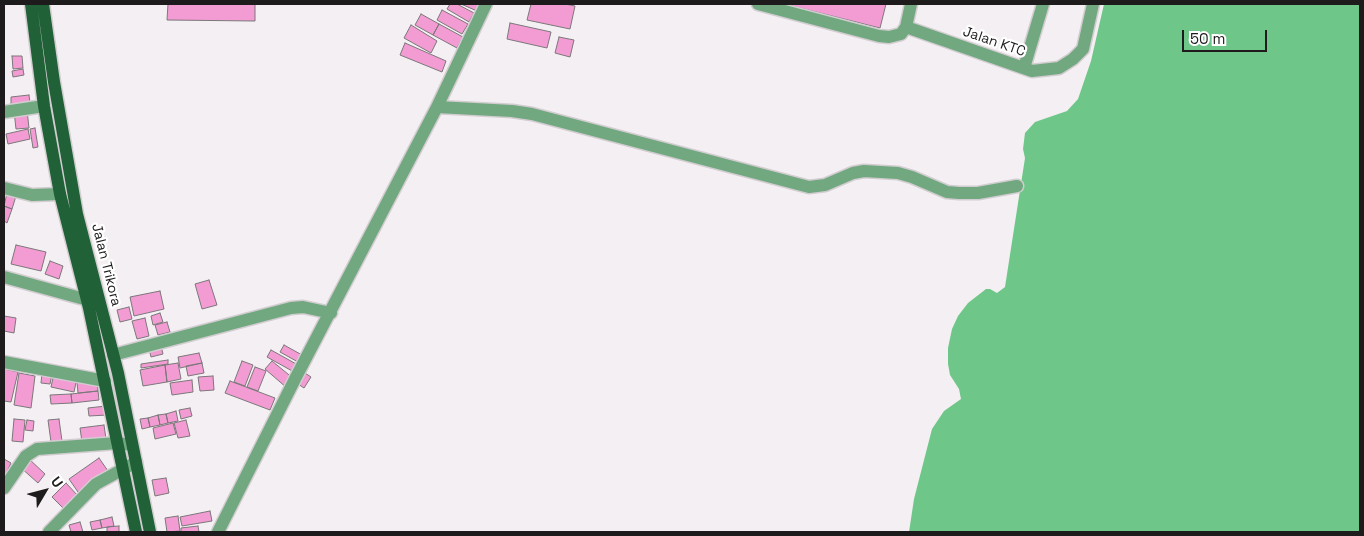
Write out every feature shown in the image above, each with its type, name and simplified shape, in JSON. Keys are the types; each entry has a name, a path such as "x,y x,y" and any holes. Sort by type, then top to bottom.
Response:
{"main road":[{"name":"Jalan Trikora","path":"31,4 44,106 60,194 93,302 113,355 150,532"},
{"name":"Jalan Trikora","path":"44,4 54,82 105,381 136,532"}],"street":[{"path":"218,532 437,107 486,4"},
{"path":"758,4 879,36 901,34 906,27 911,4"},
{"path":"1024,68 1043,4"},
{"name":"Jalan KTC","path":"906,27 1032,71 1059,68 1073,59 1083,49 1093,4"},
{"path":"4,112 44,106"},
{"path":"437,107 512,111 532,114 809,187 825,184 853,173 864,171 898,173 947,192 978,193 1017,186"},
{"path":"4,188 32,195 60,194"},
{"path":"4,277 93,302"},
{"path":"113,355 291,308 303,307 331,312"},
{"path":"4,362 105,381"},
{"path":"4,488 26,456 37,450 117,443 132,445"},
{"path":"49,532 96,484 136,462"}],"shaded area":[{"path":"1104,4 1360,4 1360,532 909,532 914,499 932,429 944,411 961,399 959,389 950,375 948,364 948,348 952,329 958,316 968,303 986,289 997,293 1005,287 1025,158 1023,149 1025,133 1035,122 1067,111 1078,99 1091,61"}],"building":[{"path":"168,4 255,4 255,21 167,20"},
{"path":"450,4 457,4 474,13 469,22 447,9"},
{"path":"461,4 481,4 477,11"},
{"path":"531,4 565,4 575,6 570,29 527,20"},
{"path":"784,4 886,4 880,28"},
{"path":"442,10 468,24 462,34 437,20"},
{"path":"421,14 439,24 433,35 415,25"},
{"path":"510,23 551,32 547,48 507,39"},
{"path":"439,24 463,37 457,48 433,35"},
{"path":"411,25 437,41 431,53 404,38"},
{"path":"559,37 574,40 570,57 555,53"},
{"path":"405,43 446,61 442,72 400,55"},
{"path":"12,56 22,56 23,68 13,69"},
{"path":"23,69 24,75 13,77 12,71"},
{"path":"29,95 30,103 11,105 11,97"},
{"path":"27,110 29,128 16,129 14,111"},
{"path":"35,128 38,147 33,148 30,129"},
{"path":"28,129 30,139 8,144 6,134"},
{"path":"7,193 16,196 12,209 4,206"},
{"path":"4,206 12,209 7,223 4,221"},
{"path":"16,245 46,252 41,271 11,264"},
{"path":"50,261 63,266 59,279 45,274"},
{"path":"209,280 217,305 202,309 195,284"},
{"path":"160,291 164,309 134,316 130,297"},
{"path":"129,307 132,319 120,322 117,310"},
{"path":"160,313 163,322 153,325 151,316"},
{"path":"4,316 16,318 14,333 4,331"},
{"path":"145,318 149,336 137,339 132,321"},
{"path":"167,322 170,332 158,335 155,325"},
{"path":"284,345 302,355 298,362 280,352"},
{"path":"161,346 163,354 151,357 149,349"},
{"path":"271,350 298,365 294,372 267,357"},
{"path":"199,353 202,363 180,368 178,357"},
{"path":"168,360 168,364 141,368 141,364"},
{"path":"242,361 253,365 245,386 234,382"},
{"path":"272,361 294,379 287,388 265,369"},
{"path":"178,363 181,379 167,382 165,365"},
{"path":"202,363 204,373 188,376 186,366"},
{"path":"165,365 167,382 143,386 140,370"},
{"path":"255,367 266,371 258,391 247,387"},
{"path":"4,369 18,372 11,402 4,401"},
{"path":"19,373 35,376 31,408 14,405"},
{"path":"42,373 52,374 50,384 41,383"},
{"path":"54,373 77,378 74,392 51,387"},
{"path":"305,373 311,377 304,388 298,384"},
{"path":"213,376 214,390 200,391 198,377"},
{"path":"97,380 98,391 78,393 77,382"},
{"path":"192,380 193,392 172,395 170,383"},
{"path":"230,381 275,398 270,410 225,393"},
{"path":"98,391 99,400 72,403 71,394"},
{"path":"71,394 72,403 51,404 50,395"},
{"path":"106,406 107,415 89,416 88,408"},
{"path":"190,408 192,416 181,419 179,410"},
{"path":"176,411 178,421 168,423 166,414"},
{"path":"166,414 168,423 160,425 158,415"},
{"path":"158,415 160,425 150,427 148,418"},
{"path":"148,418 150,427 142,429 140,419"},
{"path":"14,419 25,420 23,442 12,441"},
{"path":"59,419 62,441 51,442 48,420"},
{"path":"27,420 34,421 33,431 25,430"},
{"path":"186,420 190,436 178,438 174,423"},
{"path":"173,423 176,434 155,439 153,428"},
{"path":"104,425 106,439 82,442 80,428"},
{"path":"28,458 45,474 38,483 20,467"},
{"path":"99,458 108,471 78,492 69,479"},
{"path":"4,459 11,463 5,476 4,476"},
{"path":"166,478 169,493 155,496 152,480"},
{"path":"66,483 79,497 65,510 52,497"},
{"path":"210,511 212,521 182,526 180,517"},
{"path":"178,516 180,531 167,532 165,518"},
{"path":"112,517 114,526 102,528 100,520"},
{"path":"100,520 102,528 92,530 90,522"},
{"path":"80,522 83,532 71,532 69,525"},
{"path":"119,526 119,532 107,532 107,527"},
{"path":"198,526 199,532 181,532 181,528"}]}
